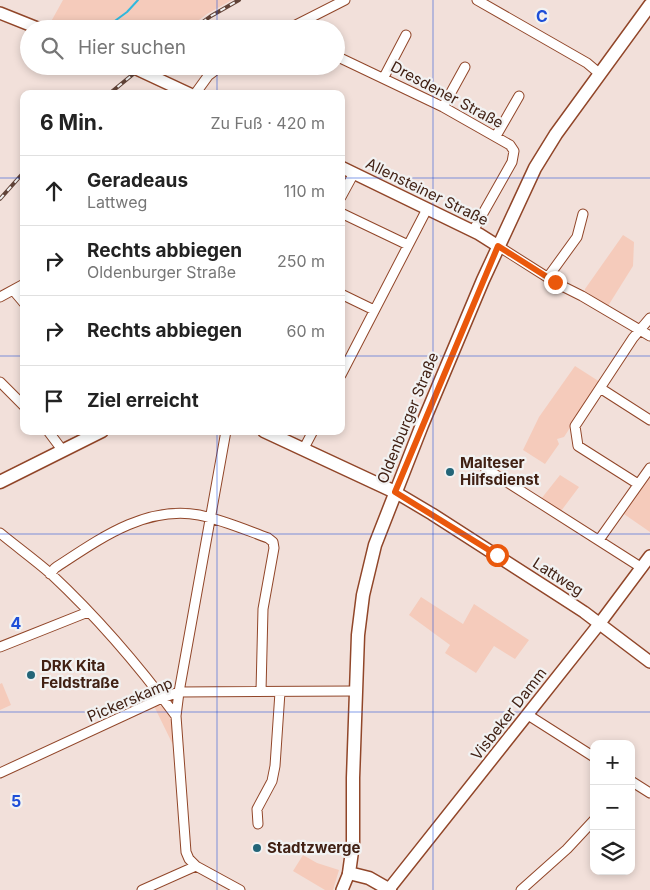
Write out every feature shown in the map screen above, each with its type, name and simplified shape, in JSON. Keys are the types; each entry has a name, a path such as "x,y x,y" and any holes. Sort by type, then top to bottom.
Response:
{"main road":[{"name":"Oldenburger Straße","path":"349,873 353,844 353,778 358,635 363,595 375,545 395,492 498,246 538,162 556,134 650,5"},
{"path":"0,482 94,435"},
{"path":"272,435 395,492"},
{"path":"349,873 369,878 390,890"}],"street":[{"path":"306,20 345,0"},
{"path":"477,0 587,63 600,74"},
{"path":"0,13 20,21"},
{"path":"384,77 406,35"},
{"name":"Dresdener Straße","path":"345,60 384,77 443,107 510,145 514,151 512,162 472,231"},
{"path":"443,107 465,67"},
{"path":"149,75 181,90"},
{"path":"198,90 209,75"},
{"path":"496,136 519,96"},
{"name":"Allensteiner Straße","path":"345,169 472,231 498,246"},
{"path":"345,190 354,173"},
{"path":"345,367 427,209"},
{"path":"548,277 577,237 583,214"},
{"path":"345,215 408,245"},
{"path":"498,246 650,336"},
{"path":"0,297 20,286"},
{"path":"13,290 20,298"},
{"path":"345,296 374,310"},
{"path":"638,484 578,446 575,426 633,338 650,318"},
{"path":"0,382 20,402"},
{"path":"600,388 650,420"},
{"path":"51,435 63,450"},
{"path":"225,435 178,692 176,716 186,852 189,859 196,866 240,890"},
{"path":"303,450 311,435"},
{"path":"485,468 642,568"},
{"path":"598,540 650,468"},
{"name":"Lattweg","path":"395,492 558,594 650,662"},
{"path":"50,574 55,568 101,538 149,517 176,514 197,515 268,538 273,542 274,548 263,609 261,691"},
{"path":"0,533 50,574 88,612 148,680 176,716"},
{"name":"Visbeker Damm","path":"390,890 600,624 650,556"},
{"path":"0,647 88,612"},
{"name":"Pickerskamp","path":"0,773 178,692 356,691"},
{"path":"258,824 257,809 272,781 275,766 280,692"},
{"path":"528,715 590,754"},
{"path":"635,784 650,793"},
{"path":"522,890 567,849 590,824"},
{"path":"142,890 196,866"},
{"name":"Oldenburger Straße","path":"342,890 349,873"}],"shaded area":[{"path":"63,0 232,0 199,20 52,20"},
{"path":"623,235 634,242 633,266 608,306 585,291 585,289"},
{"path":"575,366 600,382 564,437 557,439 559,444 545,464 523,450 539,417"},
{"path":"650,473 650,532 621,512"},
{"path":"560,475 579,487 561,511 541,499"},
{"path":"421,597 463,624 474,604 529,640 515,659 494,646 476,673 445,653 450,645 409,615"},
{"path":"2,683 11,705 0,710 0,684"},
{"path":"158,705 168,709 172,720 176,751 154,706"},
{"path":"303,855 317,863 339,870 333,890 325,890 293,871"}],"waterway":[{"path":"116,20 138,0"}],"railway":[{"path":"205,20 239,0"},
{"path":"114,90 132,75"},
{"path":"0,199 20,176"}],"place":[{"name":"Malteser Hilfsdienst","path":"450,472"},
{"name":"DRK Kita Feldstraße","path":"31,675"},
{"name":"Stadtzwerge","path":"257,848"}],"route":[{"path":"497,555 395,492 498,246 555,282"}]}
